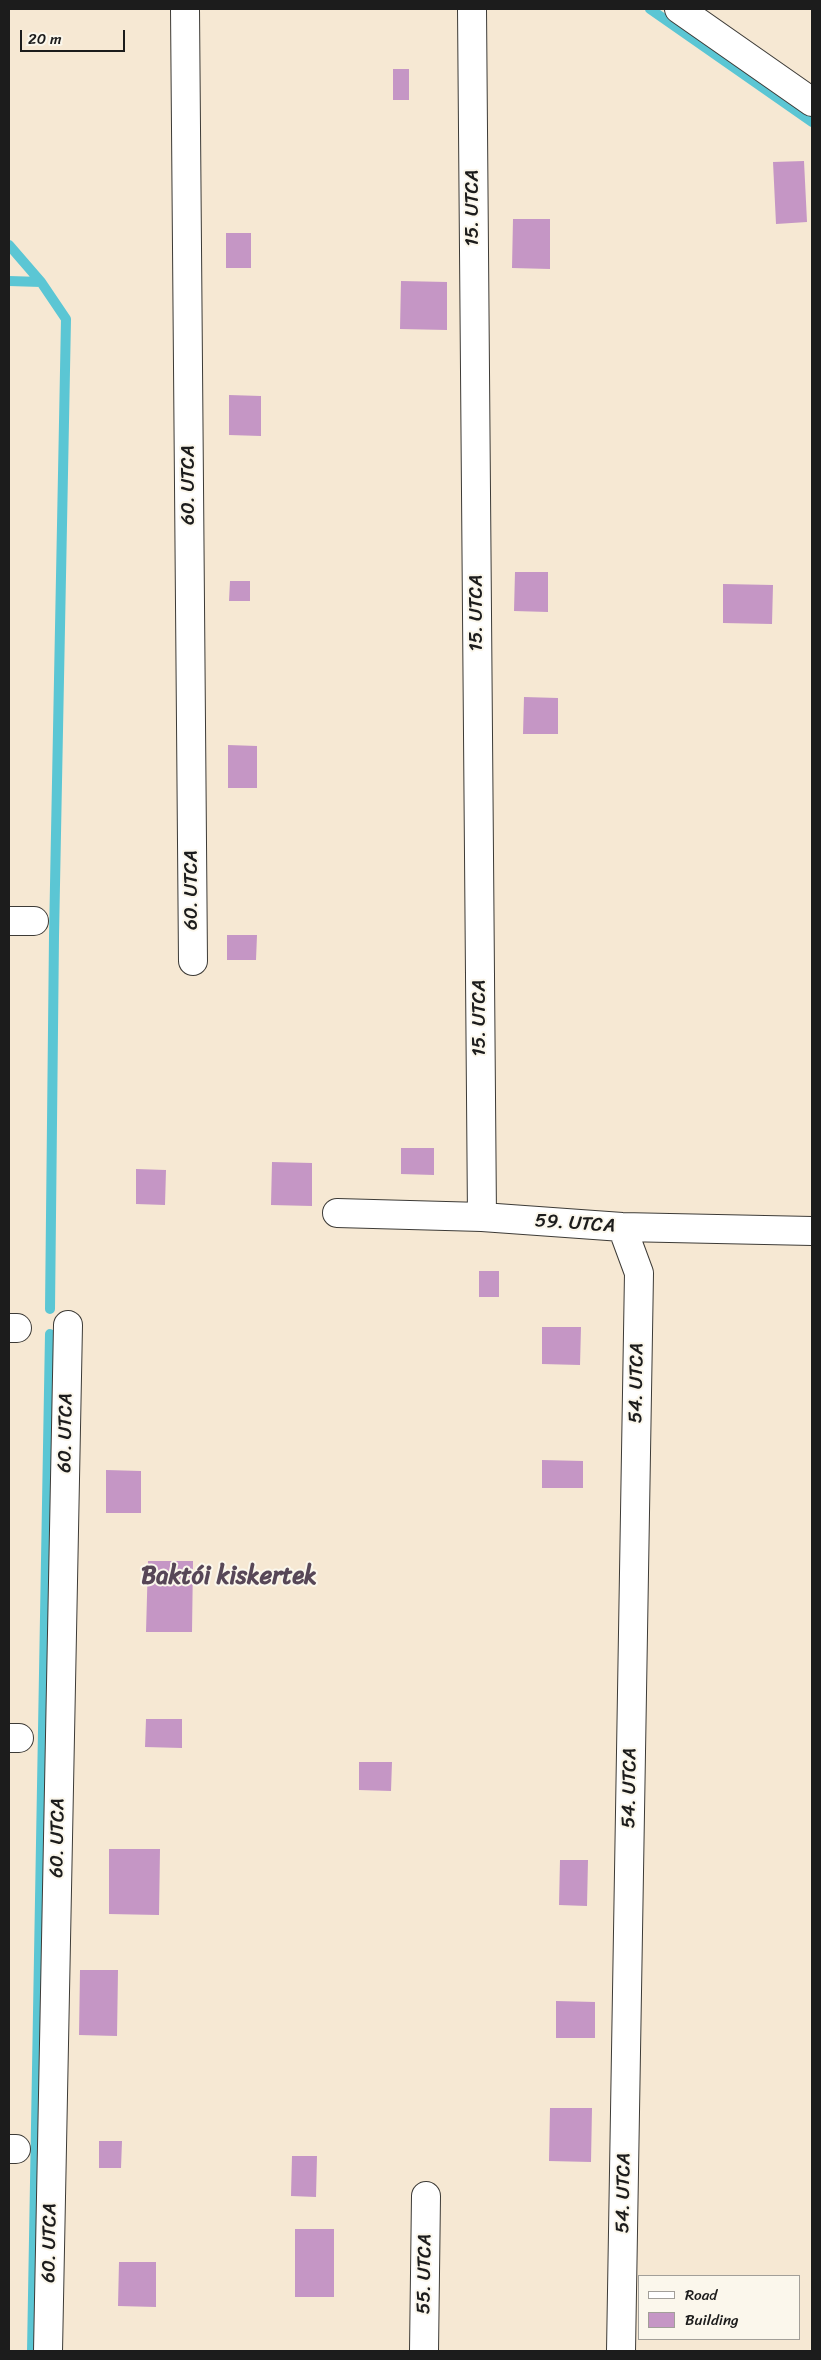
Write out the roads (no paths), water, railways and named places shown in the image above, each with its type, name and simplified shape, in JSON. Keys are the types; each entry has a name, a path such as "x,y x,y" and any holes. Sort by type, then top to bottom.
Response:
{"street":[{"name":"60. UTCA","path":"185,9 193,961"},
{"name":"15. UTCA","path":"472,9 482,1218"},
{"path":"679,9 812,102"},
{"name":"59. UTCA","path":"338,1213 482,1218 622,1227 812,1231"},
{"name":"54. UTCA","path":"621,2351 639,1272 622,1227"},
{"name":"60. UTCA","path":"48,2351 68,1325"},
{"name":"55. UTCA","path":"424,2351 426,2196"}],"waterway":[{"path":"650,9 812,122"},
{"path":"9,245 41,282 66,319 54,936 50,1309"},
{"path":"9,281 41,282"},
{"path":"32,2351 50,1334"}],"district":[{"name":"Baktói kiskertek","path":"229,1577"}]}
